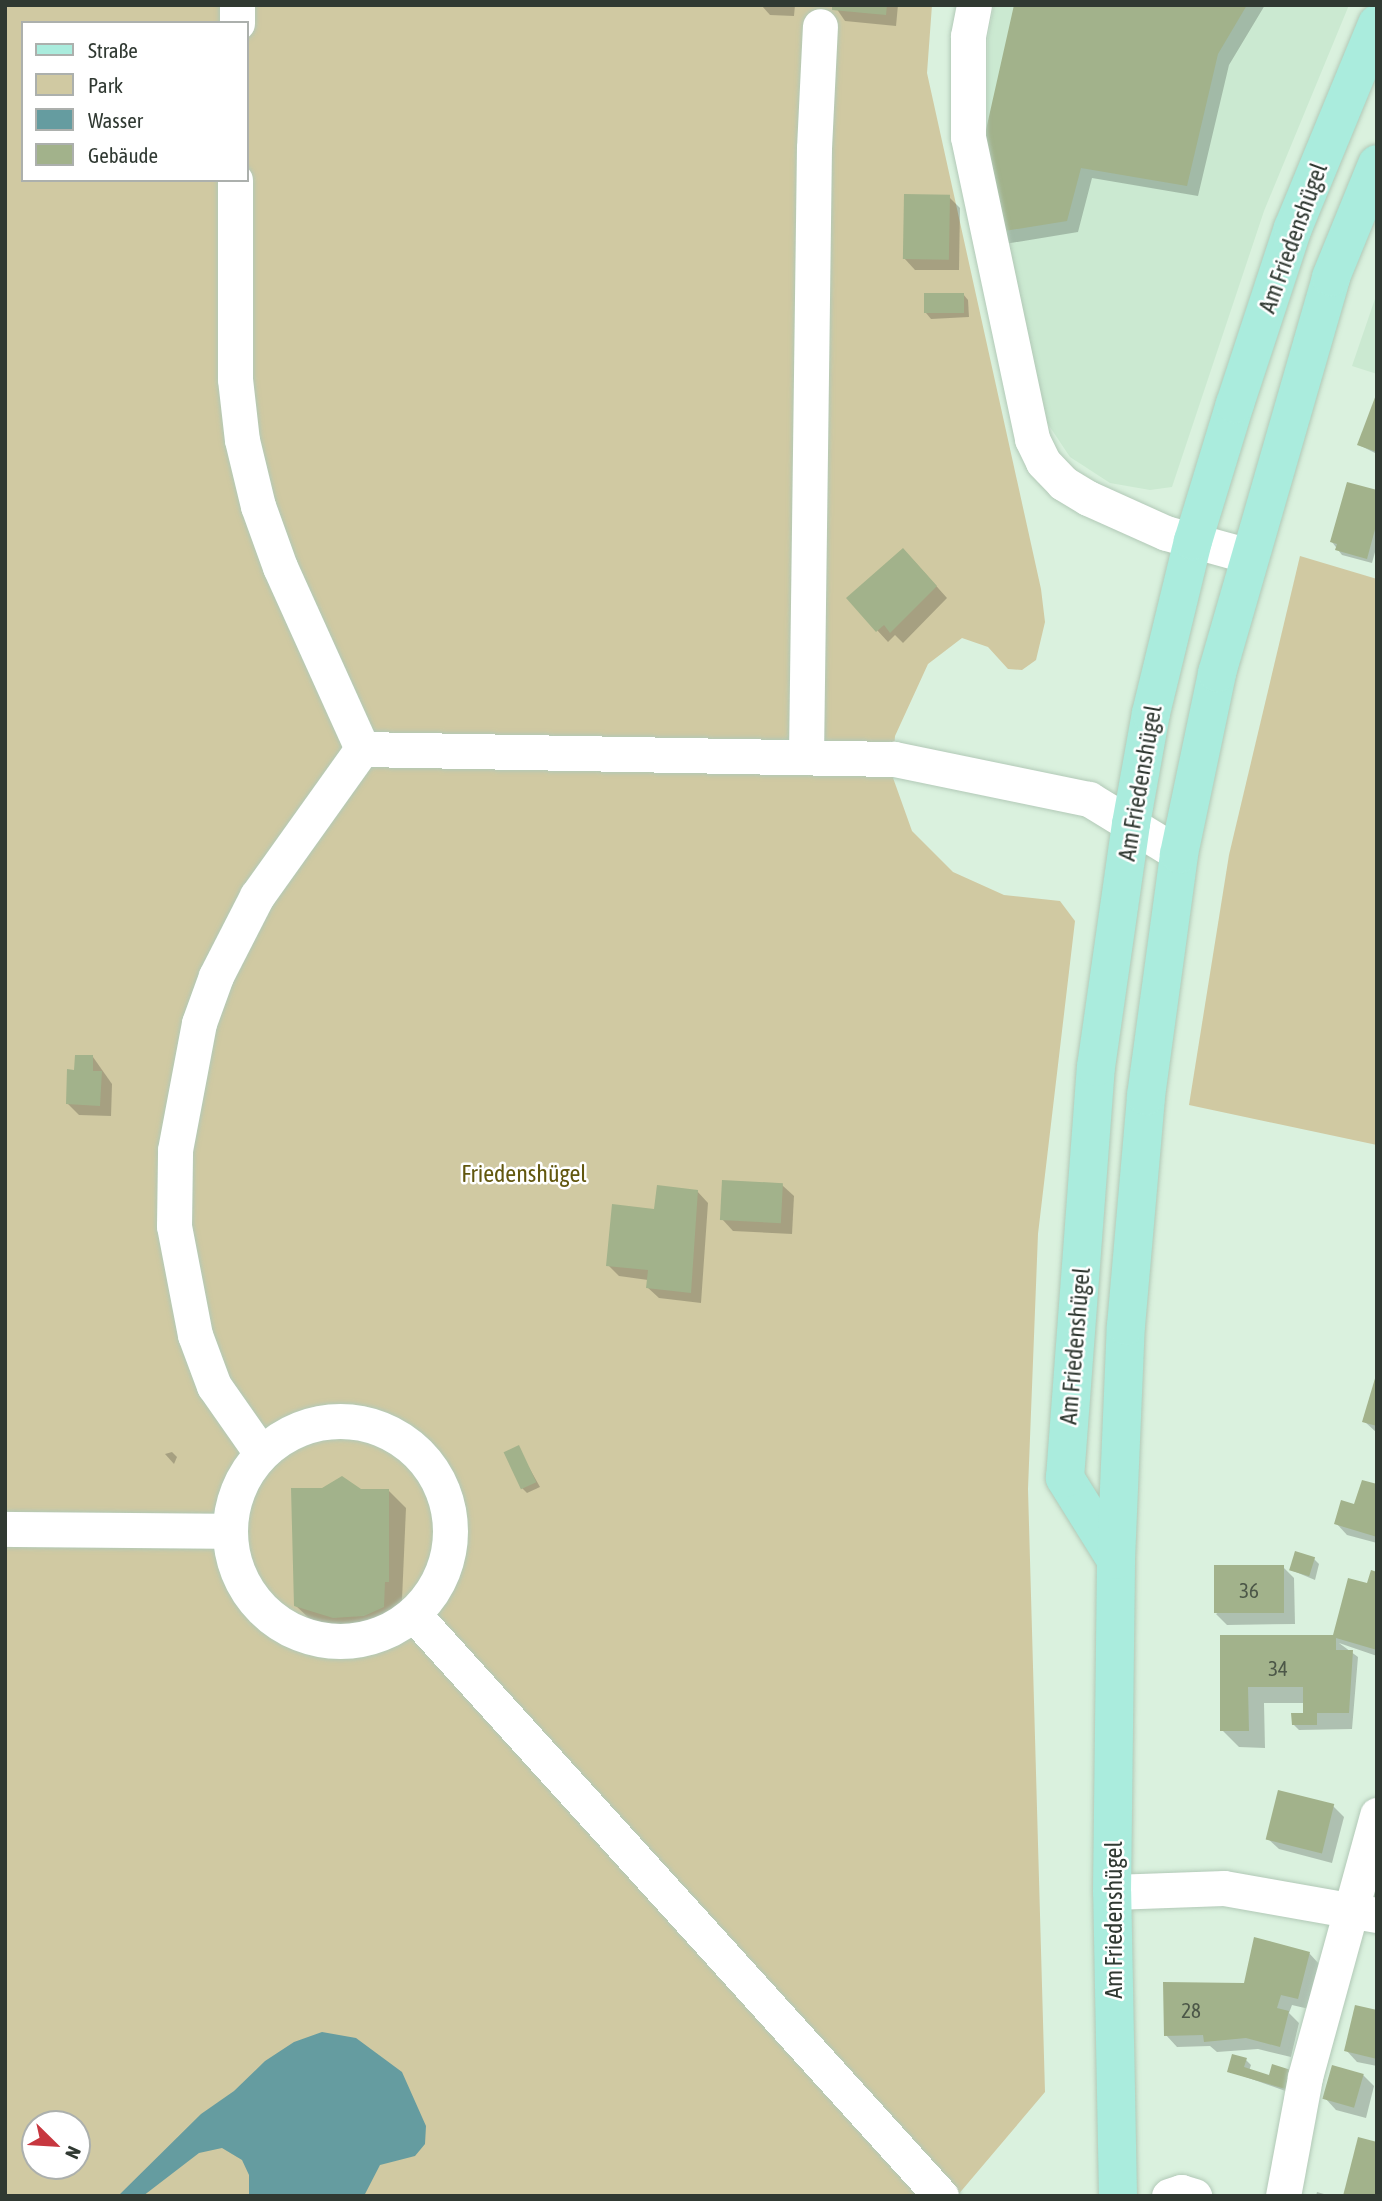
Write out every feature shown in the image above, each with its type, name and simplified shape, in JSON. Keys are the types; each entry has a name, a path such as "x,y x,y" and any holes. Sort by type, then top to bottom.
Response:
{"main road":[{"name":"Am Friedenshügel","path":"1116,1560 1065,1478 1096,1067 1131,824 1150,713 1193,541 1293,228 1377,24"},
{"name":"Am Friedenshügel","path":"1118,2196 1112,1892 1116,1560 1126,1326 1144,1109 1179,855 1217,673 1331,277 1377,164"}],"street":[{"path":"974,5 968,36 968,136 1032,439 1043,461 1063,483 1099,503 1193,541 1249,556"},
{"path":"806,757 814,148 820,26"},
{"path":"235,182 235,379 242,440 258,506 280,567 362,749"},
{"path":"362,749 907,761 1089,799 1179,855"},
{"path":"261,1452 214,1386 195,1335 174,1226 175,1150 196,1035 216,976 257,896 362,749"},
{"path":"340,1420 382,1428 418,1452 443,1488 452,1534 443,1573 415,1616 383,1633 340,1642 298,1634 262,1610 237,1574 229,1531 237,1488 261,1452 298,1428 340,1420"},
{"path":"5,1529 229,1531"},
{"path":"415,1616 941,2196"},
{"path":"1283,2196 1305,2077 1365,1913 1377,1815"},
{"path":"1112,1892 1224,1888 1365,1913"},
{"path":"1169,2196 1181,2192 1194,2196"}],"shaded area":[{"path":"994,5 1349,5 1264,211 1172,487 1150,490 1110,483 1070,457 1042,415 987,161 988,38"},
{"path":"1377,293 1377,374 1352,366"}],"green space":[{"name":"Friedenshügel","path":"5,5 932,5 927,73 1041,589 1045,622 1036,660 1022,670 1008,669 988,647 962,638 928,664 895,736 892,775 912,831 953,872 1004,895 1060,901 1075,921 1038,1234 1028,1489 1045,2092 957,2196 5,2196"},
{"path":"1300,556 1377,579 1377,1145 1189,1105 1229,855"}],"water":[{"path":"322,2032 356,2038 402,2072 426,2126 425,2144 415,2156 380,2165 364,2196 249,2196 249,2175 242,2160 222,2148 199,2153 143,2196 118,2196 201,2114 234,2091 265,2061 294,2042"}],"building":[{"path":"832,5 887,5 886,15 832,10"},
{"path":"1014,5 1247,5 1218,54 1187,186 1081,168 1067,221 992,233 981,152"},
{"path":"904,194 950,195 949,260 903,259"},
{"path":"924,293 964,293 964,313 924,313"},
{"path":"1377,392 1377,452 1357,445"},
{"path":"1347,482 1377,490 1377,522 1367,559 1335,550 1337,544 1330,542"},
{"path":"903,548 937,586 890,633 884,625 876,632 846,598"},
{"path":"75,1055 93,1055 93,1071 102,1071 100,1106 66,1104 67,1069 74,1070"},
{"path":"722,1180 783,1183 781,1223 720,1220"},
{"path":"657,1185 698,1190 691,1293 646,1288 648,1270 606,1266 612,1204 654,1209"},
{"path":"1377,1375 1377,1426 1362,1422"},
{"path":"519,1445 536,1482 521,1489 504,1452"},
{"path":"342,1476 361,1489 389,1489 389,1582 385,1582 384,1607 364,1616 333,1618 294,1606 291,1488 322,1488"},
{"path":"1362,1480 1377,1484 1377,1537 1334,1524 1341,1500 1354,1504"},
{"path":"1295,1551 1315,1557 1309,1576 1289,1570"},
{"path":"1214,1565 1284,1565 1284,1613 1214,1613"},
{"path":"1371,1570 1377,1572 1377,1650 1336,1638 1336,1650 1353,1650 1349,1713 1317,1713 1317,1725 1292,1725 1291,1713 1303,1713 1303,1687 1248,1687 1249,1731 1220,1731 1220,1635 1333,1635 1348,1578 1367,1583"},
{"path":"1278,1790 1334,1804 1322,1854 1266,1839"},
{"path":"1254,1937 1310,1952 1298,1999 1281,1995 1277,2008 1289,2011 1280,2047 1246,2038 1204,2042 1203,2035 1164,2036 1163,1982 1244,1983"},
{"path":"1355,2005 1377,2010 1377,2059 1344,2051"},
{"path":"1232,2054 1247,2058 1244,2067 1269,2075 1272,2064 1294,2071 1289,2090 1227,2072"},
{"path":"1332,2065 1364,2074 1354,2108 1322,2099"},
{"path":"1358,2137 1377,2142 1377,2196 1343,2196"}]}
